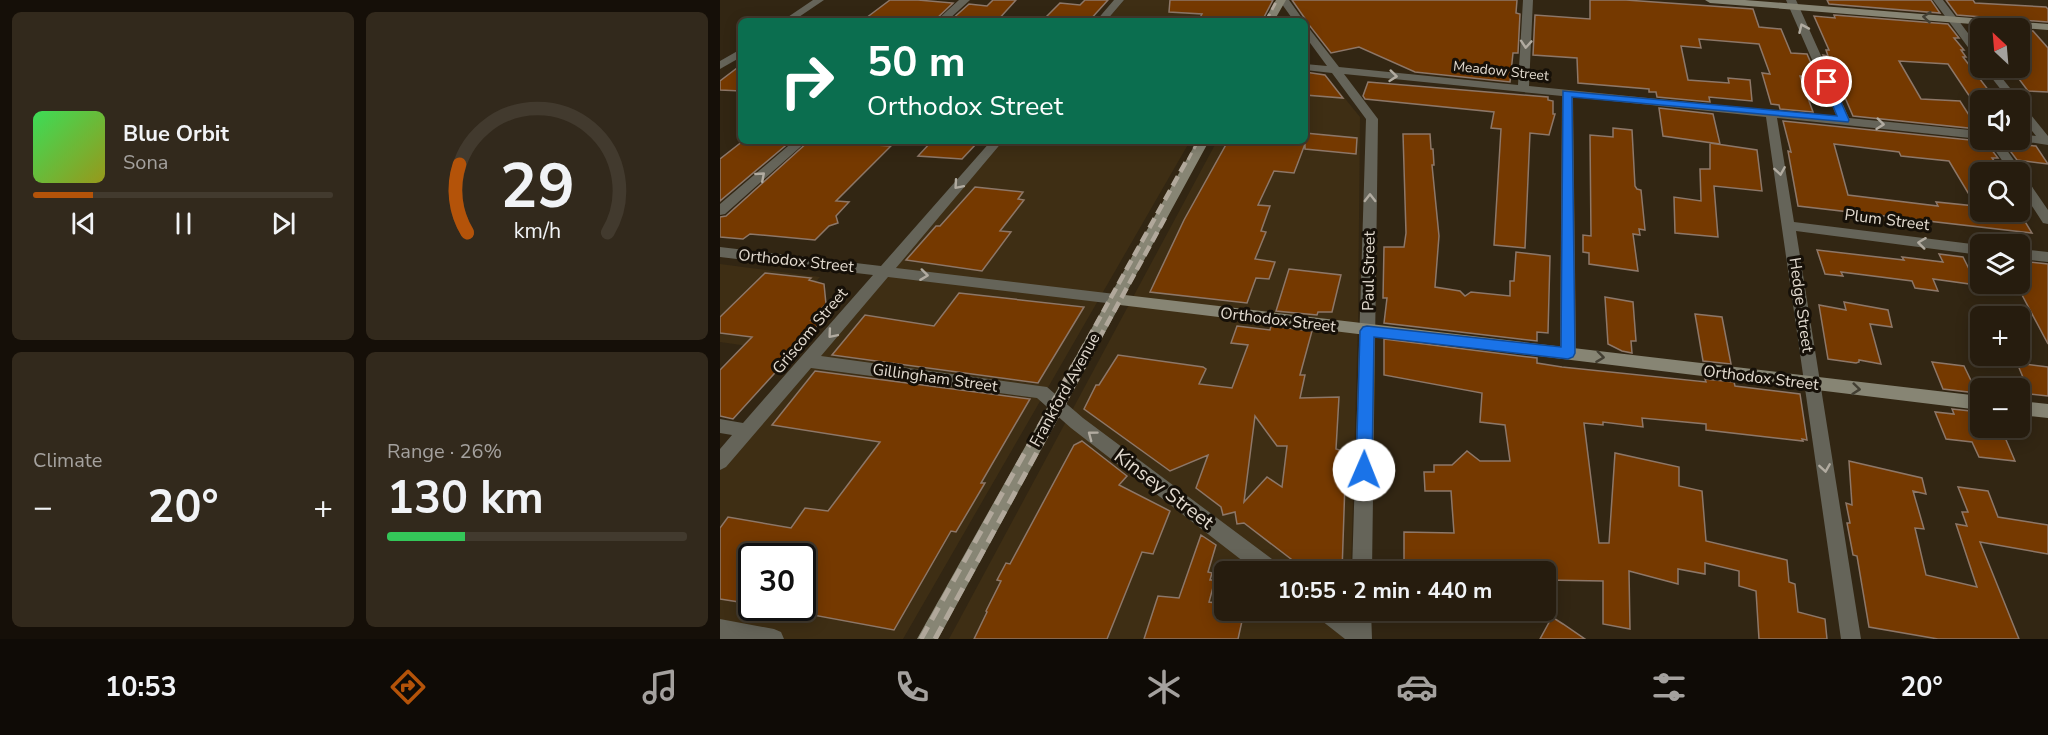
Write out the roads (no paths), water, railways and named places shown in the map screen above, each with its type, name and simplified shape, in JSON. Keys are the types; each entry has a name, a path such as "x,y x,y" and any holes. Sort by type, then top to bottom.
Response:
{"street":[{"path":"792,18 819,0"},
{"path":"944,18 965,0"},
{"path":"1104,18 1119,0"},
{"path":"1271,18 1282,0 1297,18"},
{"path":"1523,88 1528,0"},
{"path":"1710,0 1793,3 1952,20 2048,27"},
{"path":"1938,0 1970,43"},
{"path":"1793,3 1844,120"},
{"name":"Paul Street","path":"1308,33 1372,119 1362,561"},
{"path":"725,63 738,54"},
{"name":"Meadow Street","path":"1308,67 1970,134"},
{"path":"1997,78 2006,90"},
{"path":"1567,93 1568,353"},
{"name":"Hedge Street","path":"1771,114 1851,639"},
{"path":"2030,121 2046,141"},
{"path":"2030,139 2046,141"},
{"path":"720,211 798,144"},
{"name":"Griscom Street","path":"720,462 994,144"},
{"name":"Frankford Avenue","path":"927,639 1201,144"},
{"path":"2030,193 2048,220"},
{"name":"Plum Street","path":"1789,226 1970,249"},
{"name":"Orthodox Street","path":"720,252 884,270 1367,331 1568,353 1812,385 1970,402"},
{"path":"2030,255 2048,257"},
{"name":"Gillingham Street","path":"809,361 1041,392 1056,405"},
{"name":"Kinsey Street","path":"1056,405 1259,561"},
{"path":"2030,409 2048,411"},
{"path":"720,426 747,431"},
{"path":"1338,621 1361,639"},
{"path":"1361,621 1361,639"},
{"path":"720,629 774,639"}],"railway":[{"path":"1268,18 1277,0"},
{"path":"1188,160 1196,144"},
{"path":"1072,368 1188,158"},
{"path":"1083,368 1165,218"},
{"path":"921,639 1073,366"},
{"path":"935,639 1084,366"}]}
